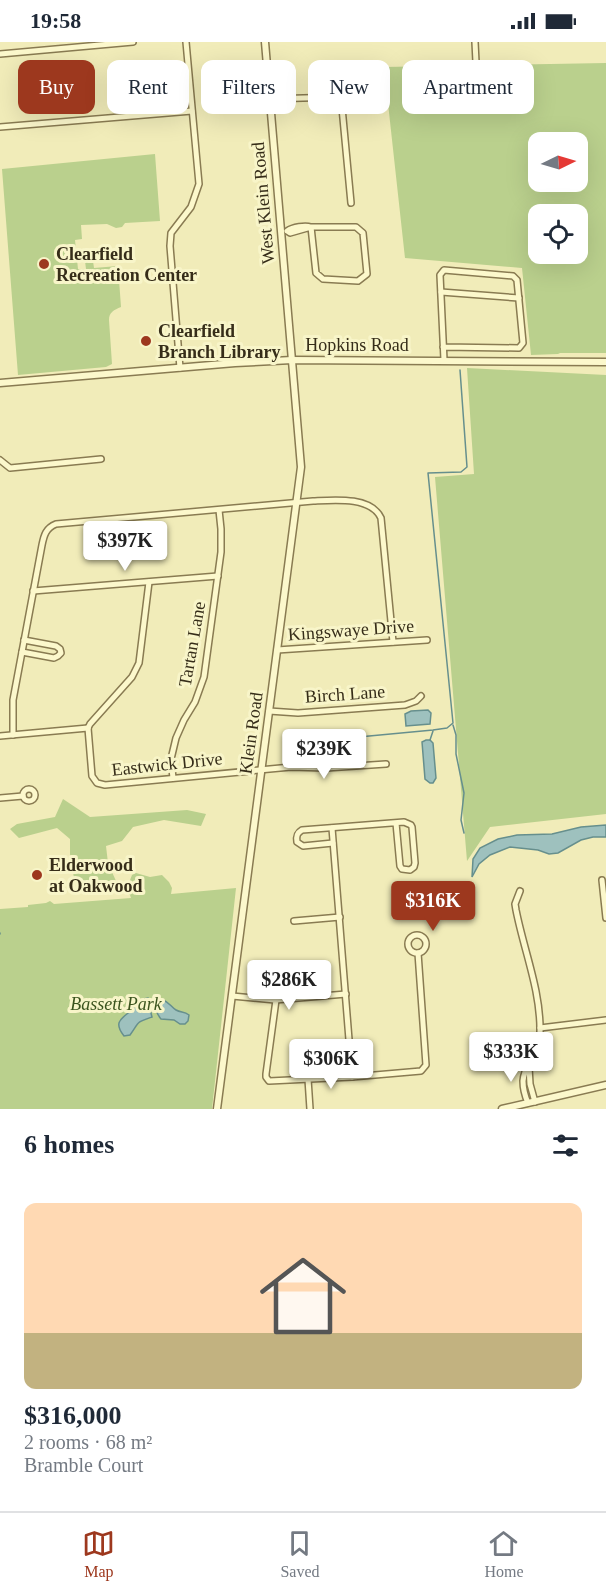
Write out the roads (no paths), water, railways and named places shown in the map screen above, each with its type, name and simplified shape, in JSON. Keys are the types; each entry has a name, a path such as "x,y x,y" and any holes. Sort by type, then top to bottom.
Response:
{"street":[{"path":"0,54 133,42"},
{"path":"180,368 170,246 171,233 191,207 199,184 186,42"},
{"name":"West Klein Road","path":"265,42 266,60"},
{"path":"475,42 476,60"},
{"path":"0,127 192,111"},
{"name":"West Klein Road","path":"271,114 284,231 292,360"},
{"path":"343,114 351,203"},
{"path":"284,231 308,226 356,226 363,233 367,274 358,281 323,279 316,273 312,227"},
{"path":"443,347 519,348 523,343 517,280 513,276 444,270 440,274 443,347 444,360"},
{"path":"441,292 519,298"},
{"name":"Hopkins Road","path":"0,382 292,360 606,362"},
{"name":"Klein Road","path":"218,1109 301,467 292,360"},
{"path":"0,460 10,468 101,459"},
{"path":"13,735 13,700 44,535 56,524 321,501 348,501 365,504 378,511 381,518 393,642"},
{"name":"Tartan Lane","path":"173,778 171,759 176,738 195,702 204,677 222,541 219,510"},
{"path":"33,591 218,576"},
{"path":"0,736 88,728 137,669 149,582"},
{"path":"22,652 54,658 61,653 56,646 24,640"},
{"name":"Kingswaye Drive","path":"277,650 427,640"},
{"name":"Birch Lane","path":"268,711 298,713 405,705 416,701 421,696"},
{"name":"Eastwick Drive","path":"88,728 92,776 97,783 109,785 297,766 326,768 386,764"},
{"path":"0,798 23,796"},
{"path":"333,843 303,846 297,839 302,831 396,823 408,823 412,827 415,863 410,870 402,869 400,866 396,823"},
{"path":"332,828 352,1077"},
{"path":"602,880 606,918"},
{"path":"520,891 515,904 534,982 540,1028 537,1049 524,1076 523,1083 528,1103"},
{"path":"294,921 340,917"},
{"path":"276,1000 266,1077 269,1081 421,1071 426,1065 418,953"},
{"path":"232,996 276,1000 346,994"},
{"path":"540,1028 606,1020"},
{"path":"529,1066 530,1083 535,1101"},
{"path":"308,1079 310,1109"},
{"path":"502,1109 606,1085"}],"water":[{"path":"428,710 431,713 430,724 406,726 405,714 411,711"},
{"path":"426,740 433,743 436,778 433,783 425,779 422,742"},
{"path":"606,825 606,837 581,840 558,853 549,854 538,850 510,847 490,855 479,864 472,877 473,859 480,848 498,839 517,835 552,834 581,827"},
{"path":"148,998 152,1017 140,1022 130,1035 124,1036 119,1027 120,1020"},
{"path":"163,1000 176,1010 189,1015 188,1021 180,1024 174,1020 161,1019 156,1007 158,1002"}],"waterway":[{"path":"307,740 433,730 447,728 453,723 428,473 461,472 467,467 460,370"},
{"path":"453,725 464,793 461,820 464,833"},
{"path":"430,740 433,731"}],"place":[{"name":"Clearfield Recreation Center","path":"44,264"},
{"name":"Clearfield Branch Library","path":"146,341"},
{"name":"Elderwood at Oakwood","path":"37,875"}],"park label":[{"name":"Bassett Park","path":"116,1004"}]}
